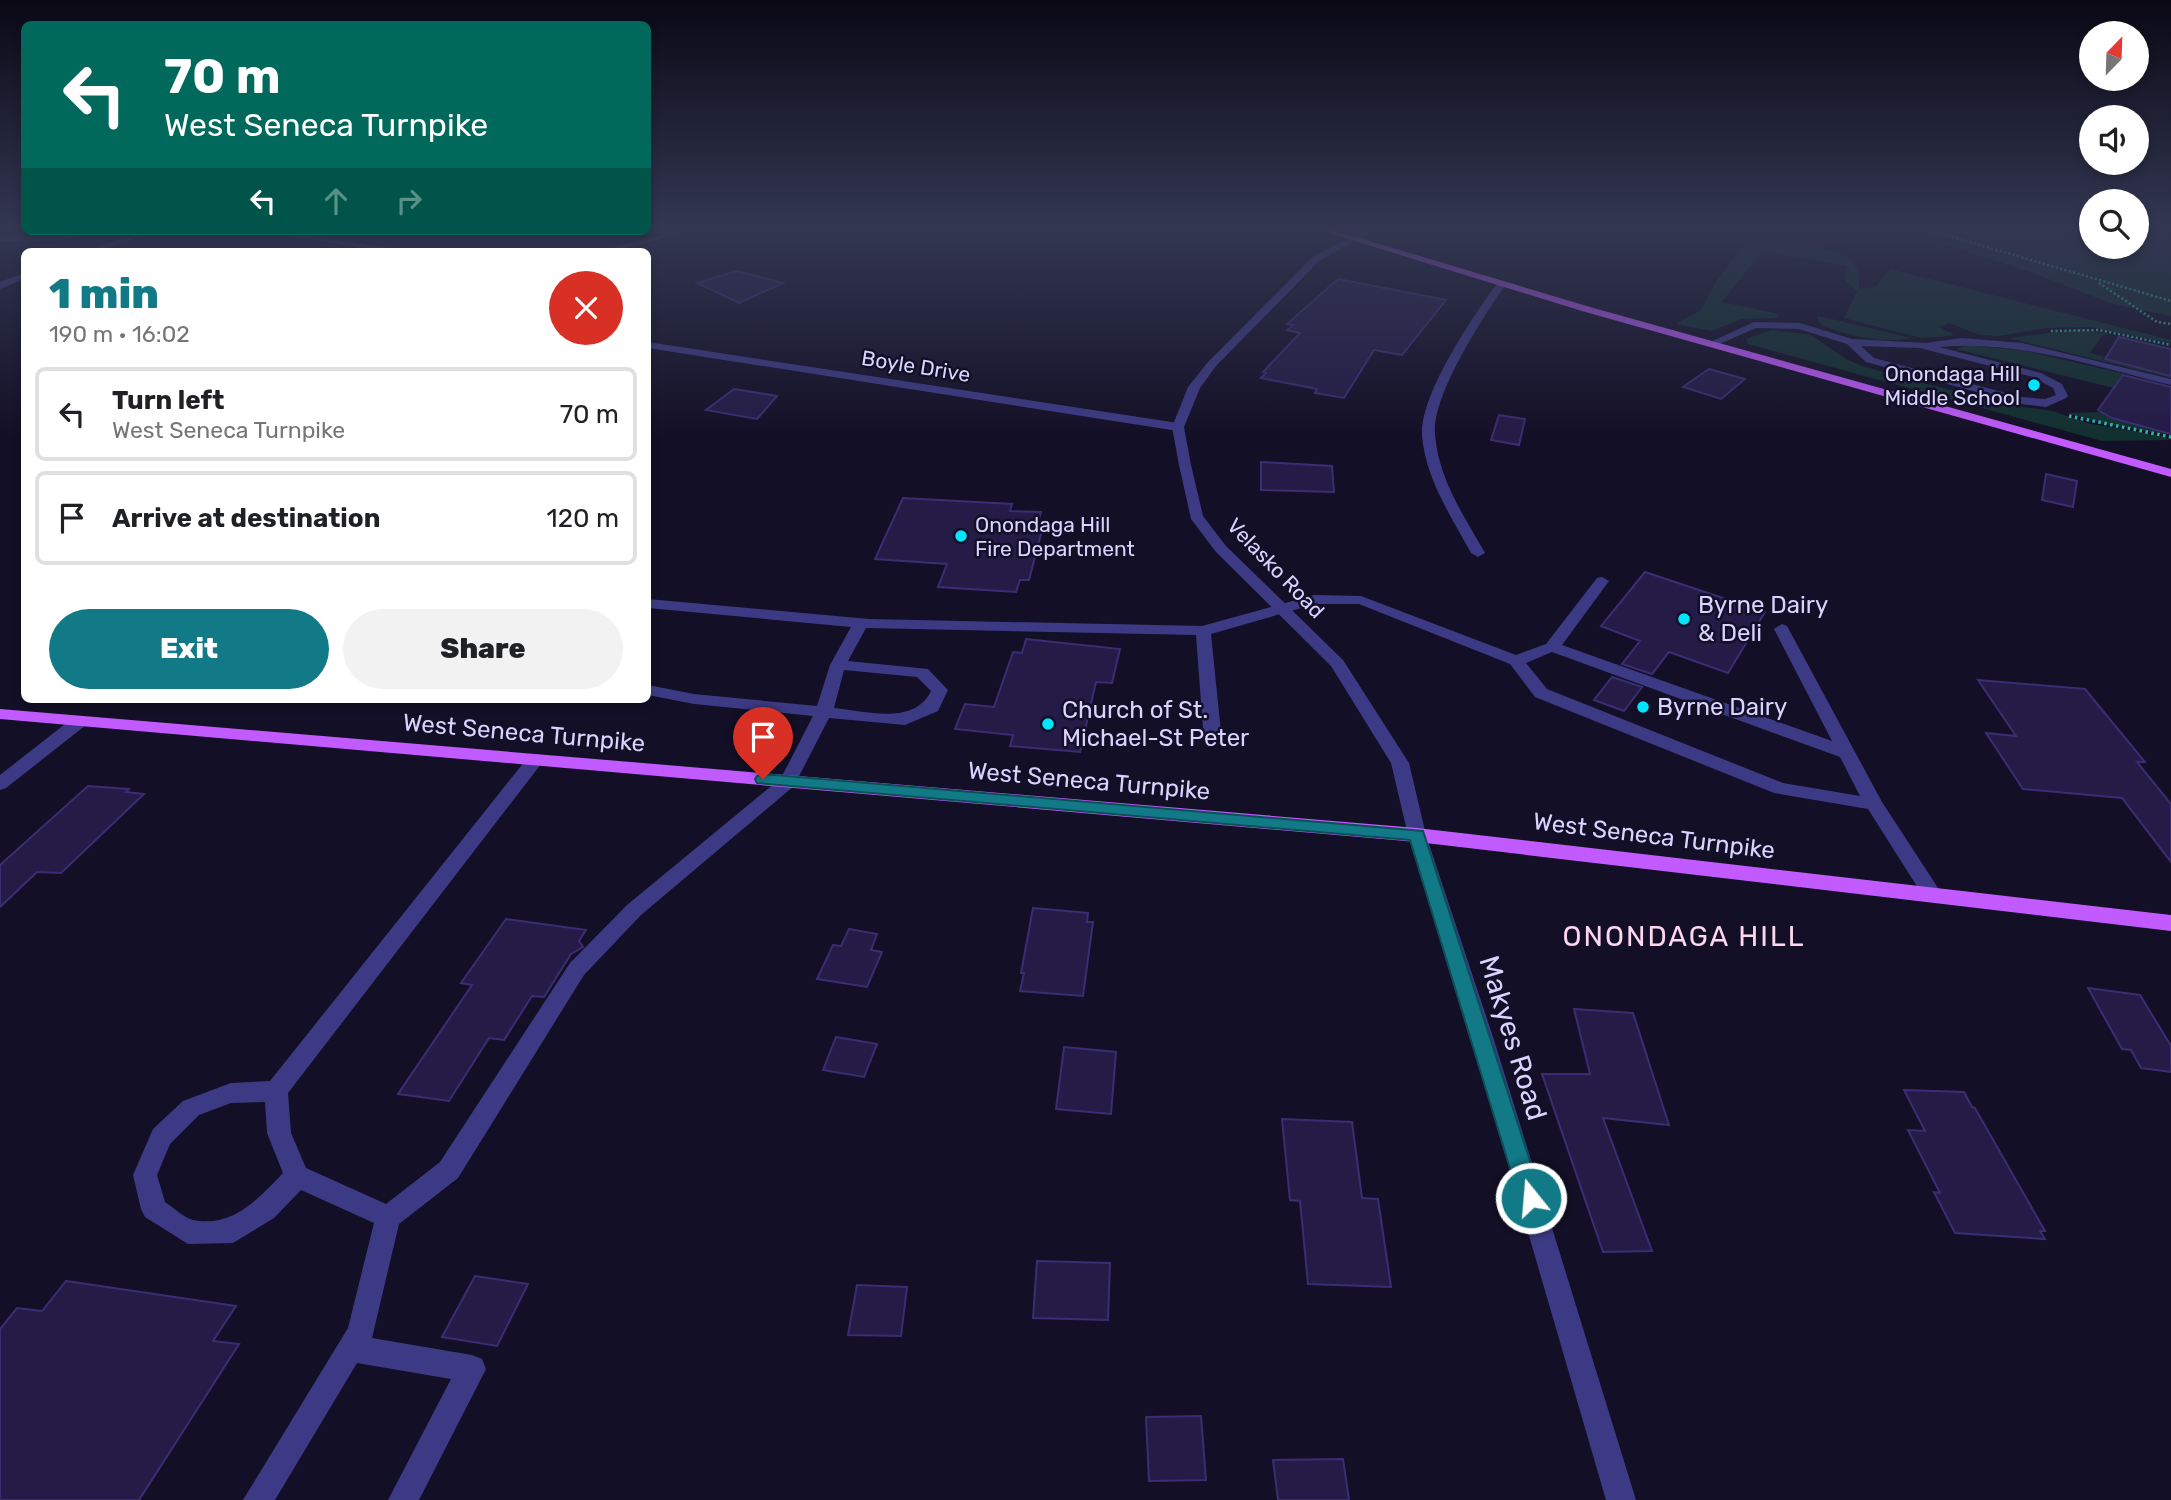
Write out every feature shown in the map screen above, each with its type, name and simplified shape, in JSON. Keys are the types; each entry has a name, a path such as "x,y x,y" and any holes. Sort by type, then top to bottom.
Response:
{"main road":[{"path":"1547,298 2171,473"},
{"name":"West Seneca Turnpike","path":"0,714 1417,835 2171,923"}],"street":[{"path":"1178,427 1194,387 1212,364 1277,298"},
{"path":"1478,553 1442,485 1432,458 1428,426 1441,390 1491,298"},
{"path":"1711,344 1741,328 1775,324 1800,326 1851,342 1920,345 1964,340 1997,341 2171,382"},
{"path":"1851,342 1870,360 2021,400 2046,403 2062,396 2058,387 2037,376 1920,345"},
{"name":"Boyle Drive","path":"651,345 1178,427"},
{"name":"Velasko Road","path":"1178,427 1196,516 1221,549 1337,663 1400,763 1417,835"},
{"path":"1516,661 1552,647 1602,581"},
{"path":"651,603 861,623 1203,631 1284,610 1314,599 1361,600 1516,661 1541,693 1589,705 1681,741 1780,789 1874,804"},
{"path":"258,1500 360,1333 388,1217 449,1170 577,969 634,910 788,782 824,712 838,665 861,623"},
{"path":"1782,629 1874,804 1932,894"},
{"path":"1203,631 1213,742"},
{"path":"1552,647 1610,676 1698,708 1847,753"},
{"path":"651,691 694,699 905,720 932,707 940,690 922,672 838,665"},
{"path":"0,784 80,721"},
{"path":"388,1217 297,1175 279,1133 276,1091 535,760"},
{"name":"Makyes Road","path":"1417,835 1483,1040 1621,1500"},
{"path":"276,1091 231,1093 191,1108 161,1137 145,1175 154,1209 188,1232 233,1231 265,1210 297,1175"},
{"path":"350,1348 472,1369 403,1500"}],"path":[{"path":"2122,298 2157,322 2171,324"},
{"path":"2042,332 2065,329 2099,330 2171,345"},
{"path":"2067,416 2171,437"}],"green space":[{"path":"1707,298 1725,298 1722,302 1779,316 1742,319 1711,331 1676,324 1701,310"},
{"path":"1854,298 2005,298 2171,340 2171,343 2090,327 2046,328 1998,336 1980,335 1949,323 1939,327 1953,334 1952,336 1921,338 1844,318"},
{"path":"2098,298 2171,298 2171,316 2113,304"},
{"path":"1817,317 1911,338 1888,340 1852,335 1820,324"},
{"path":"2081,329 2110,335 2103,335 2090,353 2104,357 2102,359 2171,375 2171,378 2009,338"},
{"path":"1772,330 1811,335 1846,359 1862,366 2002,404 2053,411 2087,423 2171,440 2102,441 1748,344 1746,339"},
{"path":"1968,345 2026,351 2125,374 2114,388 1956,349"},
{"path":"2103,412 2112,418 2171,435 2104,424 2067,413"}],"building":[{"path":"728,298 750,298 739,303"},
{"path":"1316,298 1446,300 1402,355 1374,350 1344,398 1315,393 1317,389 1261,378 1266,373 1263,372 1300,333 1287,330 1293,325 1287,324"},
{"path":"2119,337 2171,349 2171,376 2105,359"},
{"path":"1709,369 1745,379 1721,399 1683,387"},
{"path":"2123,375 2171,387 2171,434 2112,418 2098,410"},
{"path":"734,389 777,396 757,419 706,410"},
{"path":"1499,415 1525,419 1519,445 1491,440"},
{"path":"1261,462 1332,466 1334,492 1261,490"},
{"path":"2046,474 2077,481 2073,507 2042,500"},
{"path":"903,498 1012,504 1010,511 1041,512 1036,529 1042,530 1029,580 1020,580 1016,592 938,587 947,564 875,559"},
{"name":"Byrne Dairy & Deli","path":"1645,572 1765,612 1728,673 1669,652 1652,674 1622,664 1640,641 1601,626"},
{"path":"1026,639 1120,649 1112,683 1096,682 1080,752 1010,746 1013,735 955,729 965,704 994,707 1013,652 1022,653"},
{"path":"1612,677 1642,687 1624,711 1594,700"},
{"path":"1978,680 2085,689 2145,762 2137,762 2171,804 2171,862 2122,798 2023,789 1986,733 2016,736"},
{"path":"88,786 129,789 126,792 144,794 61,873 37,872 0,907 0,865"},
{"path":"1033,908 1088,913 1087,922 1093,922 1083,996 1020,991"},
{"path":"506,919 586,930 579,941 583,947 571,954 544,997 532,996 504,1040 489,1038 449,1101 398,1094 472,985 461,983"},
{"path":"849,929 877,934 871,950 882,952 867,987 817,979 833,945 841,946"},
{"path":"2088,988 2140,995 2171,1046 2171,1072 2141,1068 2131,1050 2122,1049"},
{"path":"1574,1009 1633,1013 1669,1125 1603,1118 1652,1251 1603,1252 1542,1074 1590,1074"},
{"path":"836,1037 877,1044 864,1077 823,1070"},
{"path":"1064,1047 1116,1052 1111,1114 1056,1109"},
{"path":"1904,1090 1964,1092 2045,1231 2040,1231 2045,1239 1955,1233 1934,1192 1940,1193 1908,1130 1925,1131"},
{"path":"1282,1119 1352,1122 1362,1198 1378,1199 1391,1287 1308,1284 1300,1201 1290,1200"},
{"path":"1037,1261 1110,1263 1108,1320 1033,1318"},
{"path":"475,1276 528,1284 497,1346 442,1337"},
{"path":"66,1281 236,1306 213,1341 239,1344 139,1500 0,1500 0,1329 17,1308 42,1311"},
{"path":"857,1285 907,1287 901,1336 848,1335"},
{"path":"1201,1416 1206,1480 1149,1481 1146,1417"},
{"path":"1343,1459 1349,1500 1278,1500 1273,1460"}],"place":[{"name":"Onondaga Hill Middle School","path":"2034,385"},
{"name":"Onondaga Hill Fire Department","path":"961,536"},
{"name":"Byrne Dairy & Deli","path":"1684,619"},
{"name":"Byrne Dairy","path":"1643,707"},
{"name":"Church of St. Michael-St Peter","path":"1048,724"}],"district":[{"name":"ONONDAGA HILL","path":"1684,936"}],"route":[{"path":"763,779 1417,835 1531,1198"}]}
